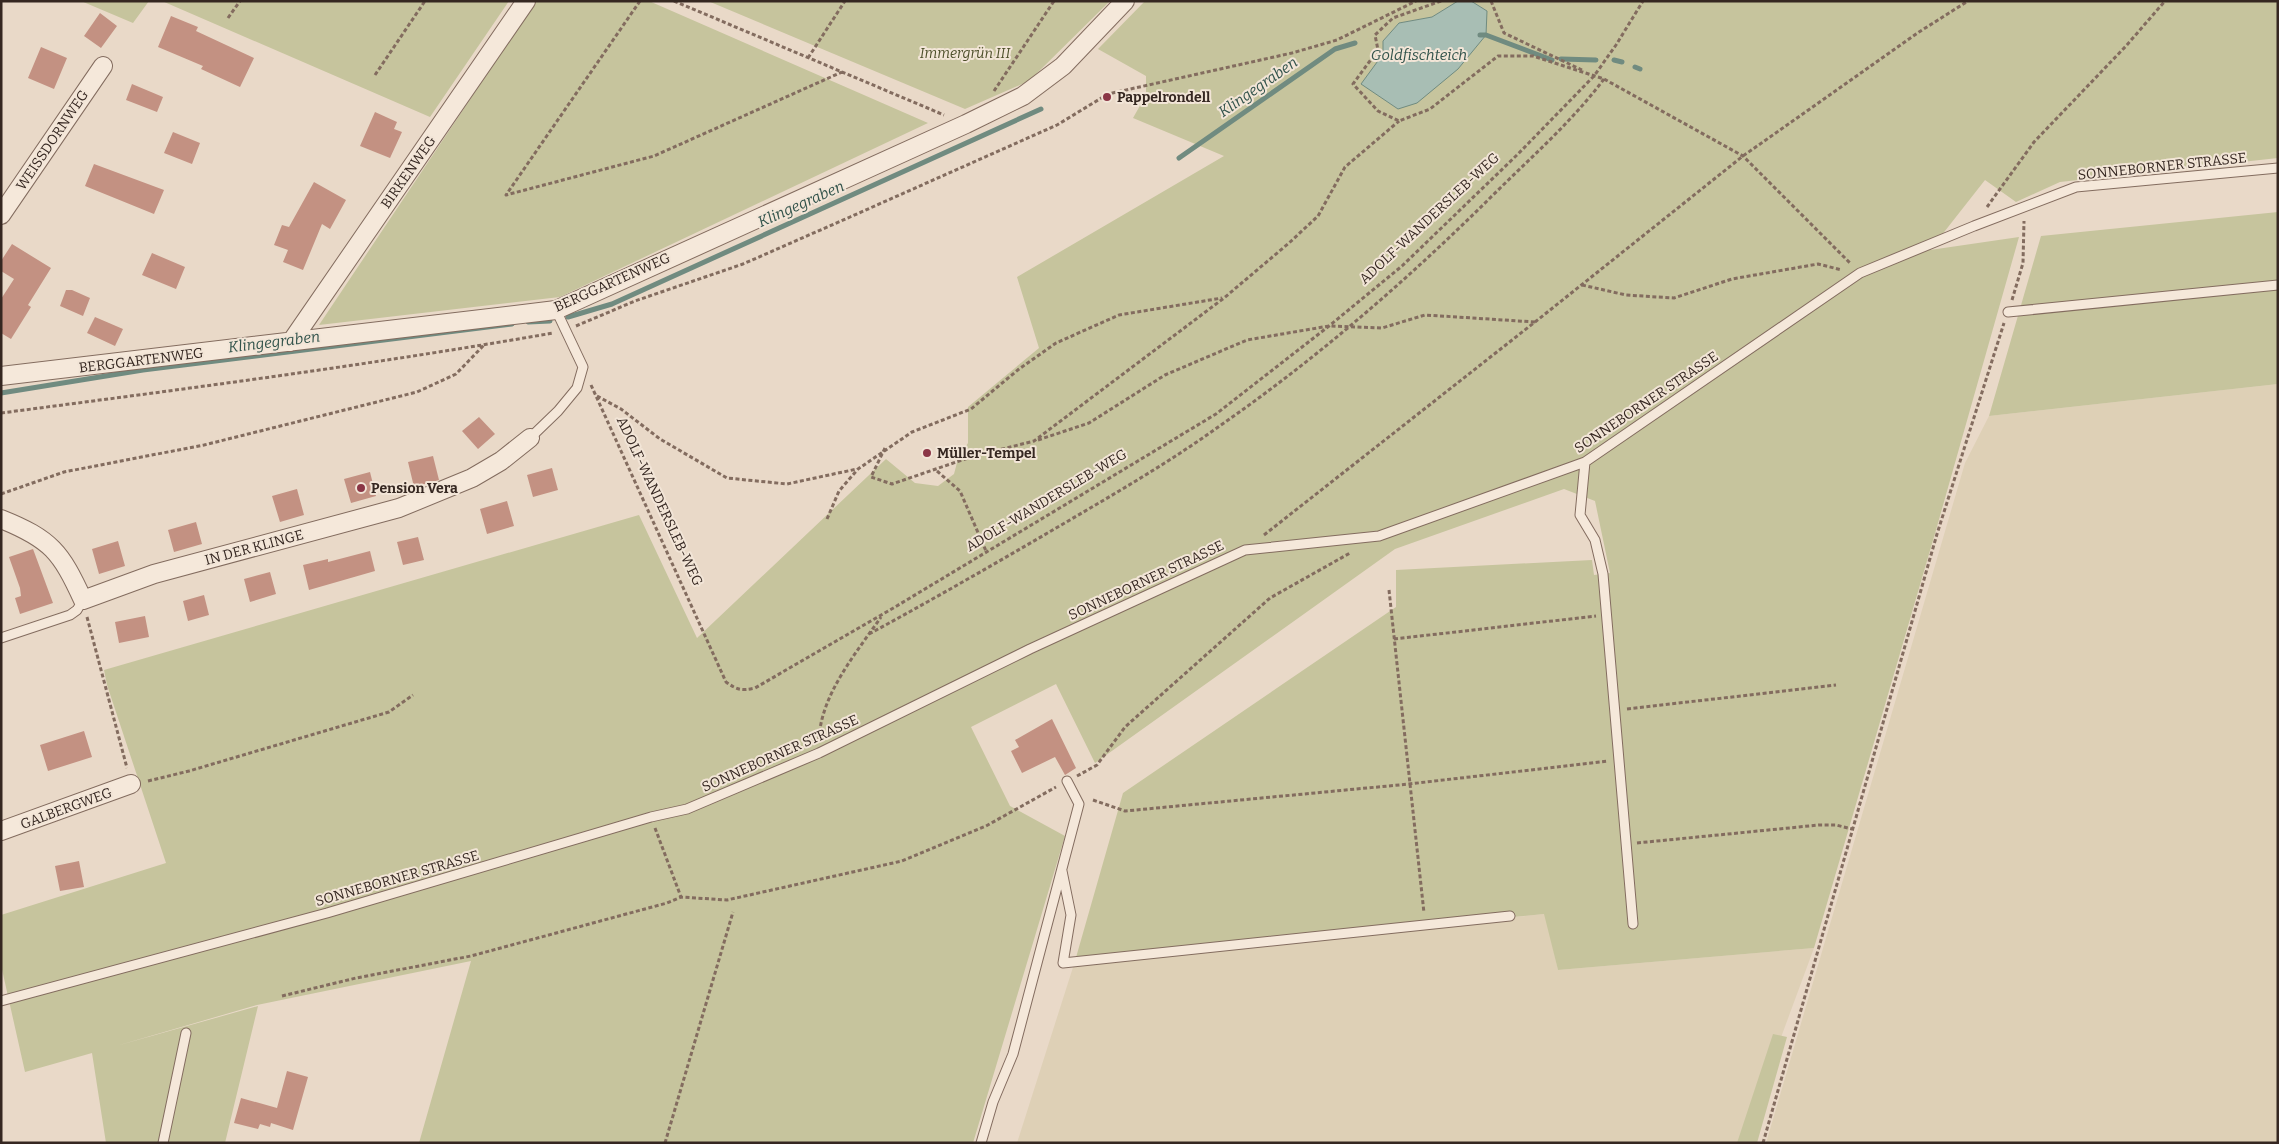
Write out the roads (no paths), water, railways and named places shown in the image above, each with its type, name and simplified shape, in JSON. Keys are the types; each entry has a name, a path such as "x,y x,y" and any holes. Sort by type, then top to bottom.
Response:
{"street":[{"name":"BIRKENWEG","path":"291,342 526,1"},
{"name":"BERGGARTENWEG","path":"1,376 556,310 966,124 1023,96 1063,66 1125,1"},
{"name":"WEISSDORNWEG","path":"1,215 103,66"},
{"name":"IN DER KLINGE","path":"83,600 154,574 399,508 472,478 501,461 530,438"},
{"path":"1,519 25,528 55,550 67,565 83,600"},
{"name":"GALBERGWEG","path":"1,831 131,784"}],"lane":[{"name":"SONNEBORNER STRASSE","path":"1,1002 327,913 651,817 687,809 818,753 1030,649 1245,550 1379,536 1585,462 1860,273 1974,226 2076,187 2278,168"},
{"path":"2008,312 2278,285"},
{"path":"530,438 558,411 577,388 583,367 556,310"},
{"path":"1585,462 1580,515 1595,540 1603,574 1633,924"},
{"path":"1,638 70,615 77,610 83,600"},
{"path":"981,1143 993,1102 1013,1054 1079,804 1068,780"},
{"path":"1062,871 1070,915 1063,963 1510,916"},
{"path":"163,1143 186,1033"}],"water":[{"name":"Goldfischteich","path":"1458,1 1471,1 1487,11 1486,35 1458,69 1417,103 1398,109 1361,84 1383,54 1383,41 1399,23 1432,17"}],"waterway":[{"name":"Klingegraben","path":"1480,35 1486,35 1552,60"},
{"name":"Klingegraben","path":"1179,158 1335,49 1355,43"},
{"name":"Klingegraben","path":"1561,59 1596,60"},
{"name":"Klingegraben","path":"1614,60 1622,62"},
{"name":"Klingegraben","path":"1635,67 1640,69"},
{"name":"Klingegraben","path":"568,317 612,304 1041,109"},
{"name":"Klingegraben","path":"528,322 550,321"},
{"name":"Klingegraben","path":"1,393 143,370 512,324"}],"place":[{"name":"Pappelrondell","path":"1107,97"},
{"name":"Müller-Tempel","path":"927,453"},
{"name":"Pension Vera","path":"361,488"}],"park label":[{"name":"Immergrün III","path":"965,53"}]}
